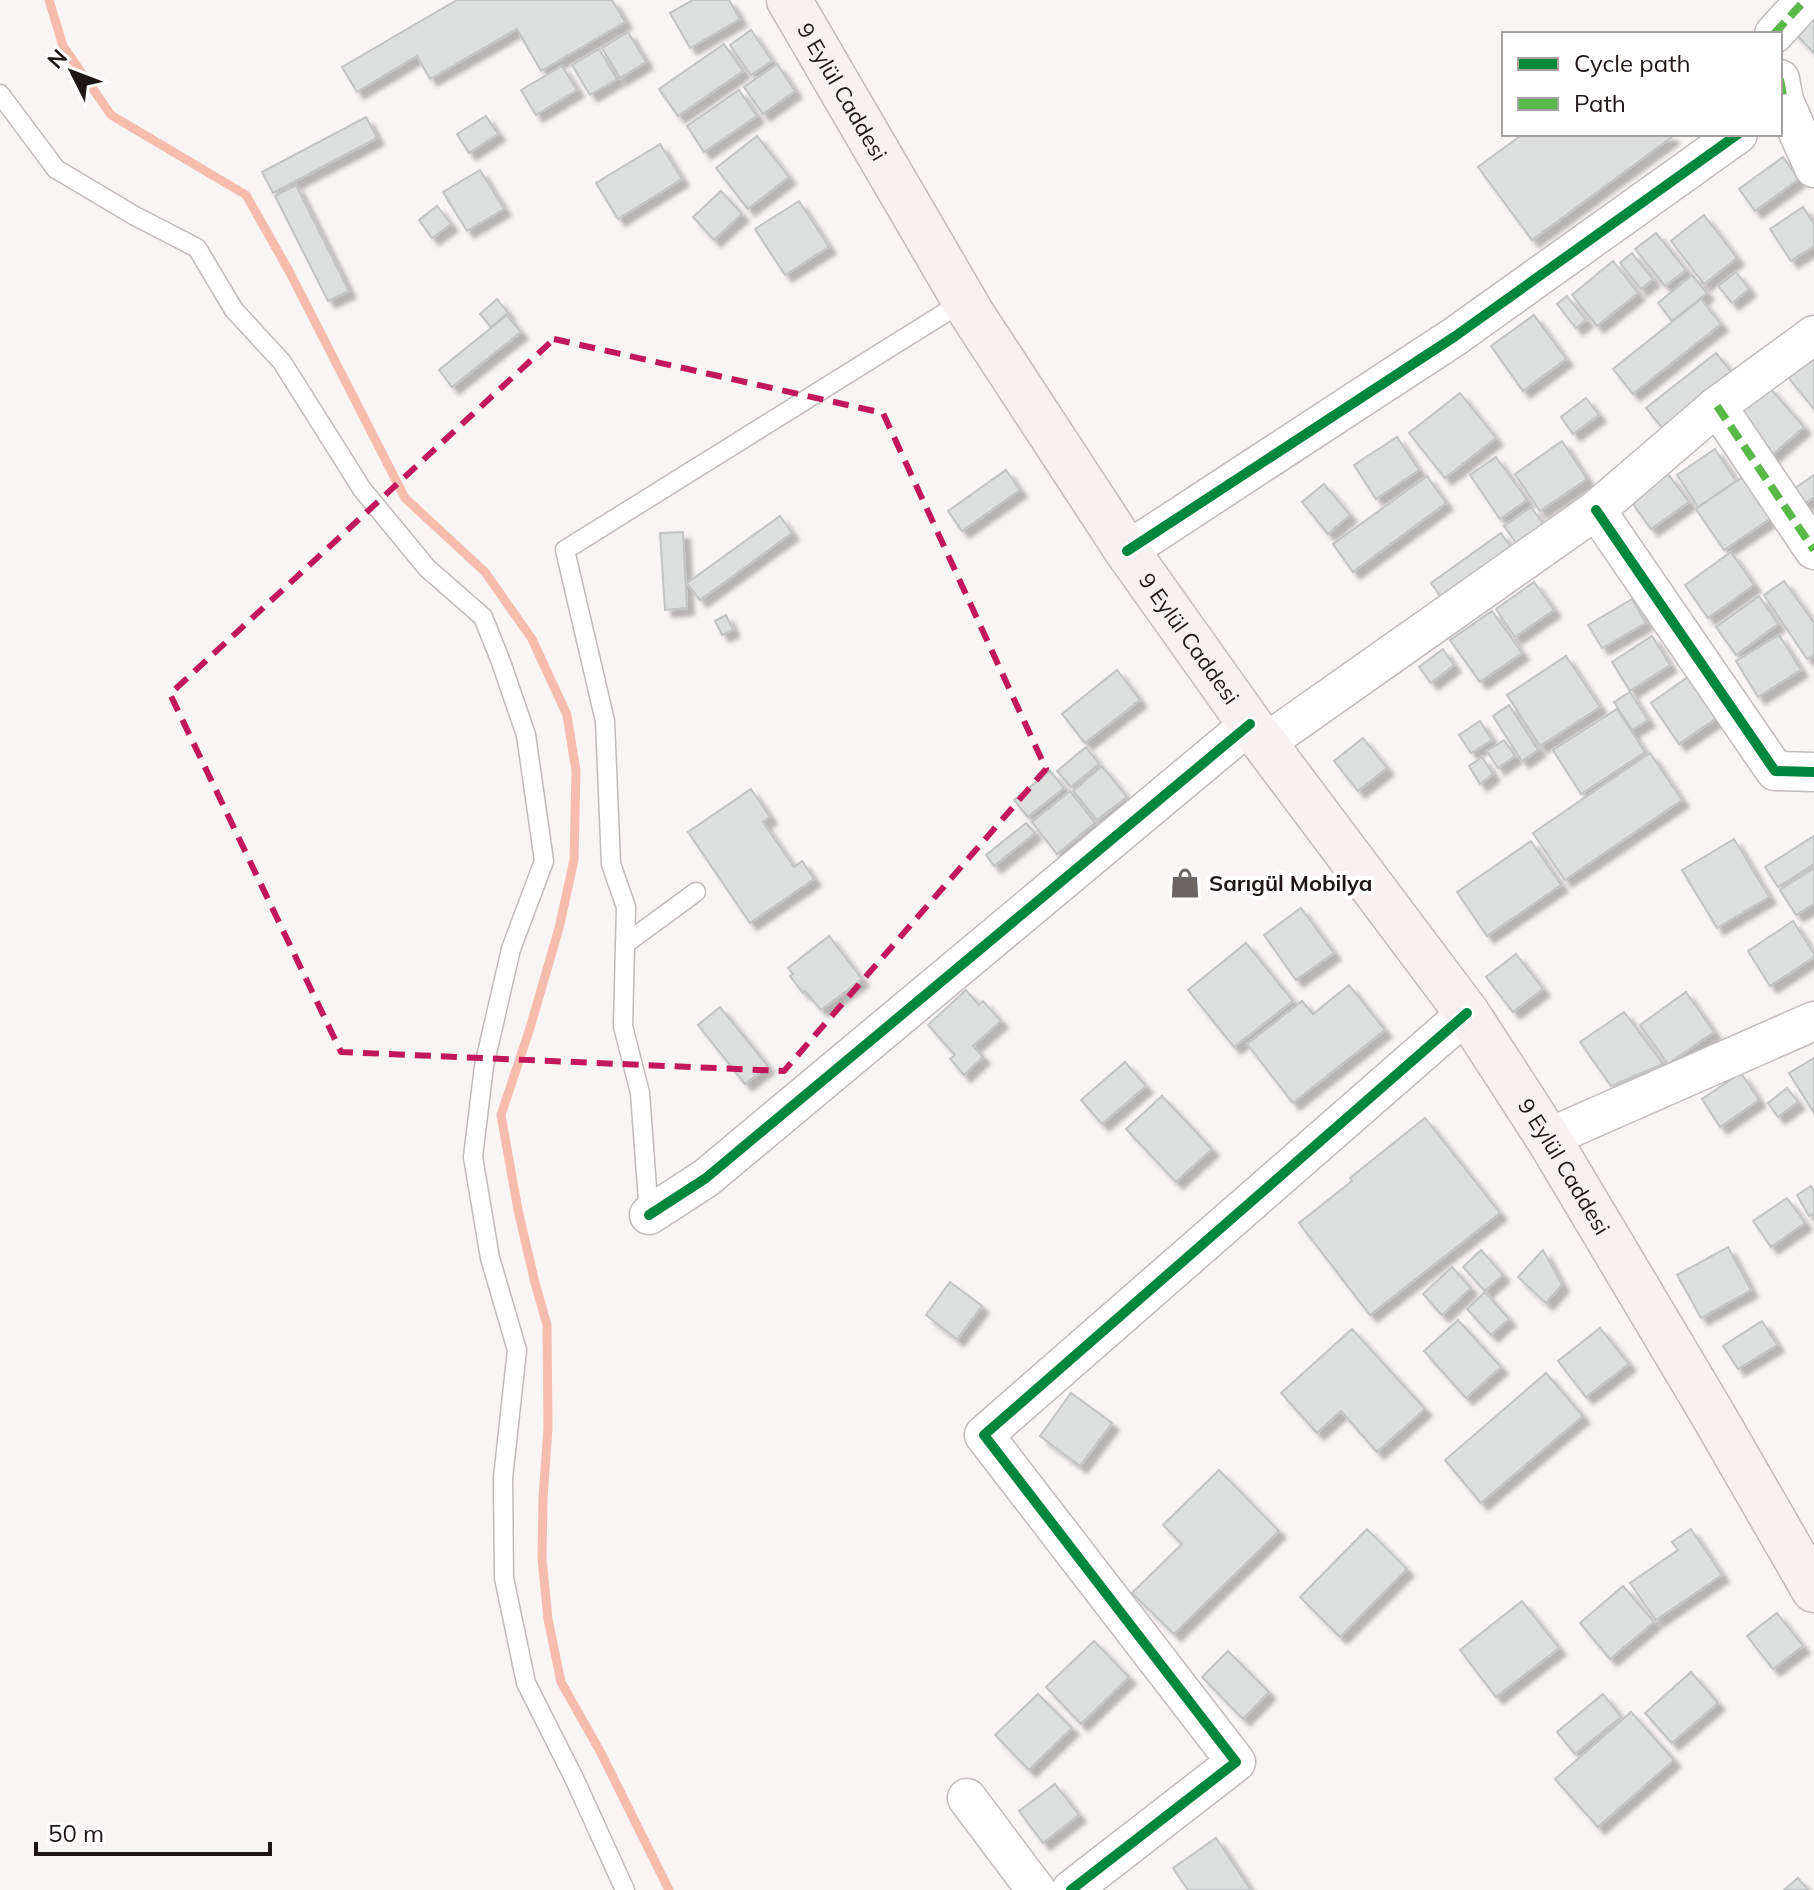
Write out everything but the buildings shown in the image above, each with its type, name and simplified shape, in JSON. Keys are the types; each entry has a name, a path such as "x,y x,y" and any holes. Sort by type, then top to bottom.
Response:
{"main road":[{"name":"9 Eylül Caddesi","path":"789,0 964,301 1127,551 1257,734 1467,1013 1548,1138 1814,1590"}],"street":[{"path":"1776,32 1805,0"},
{"path":"1782,97 1814,168"},
{"path":"1127,551 1454,337 1735,136"},
{"path":"649,1215 706,1178 1257,734 1596,510 1717,406 1814,335"},
{"path":"1717,406 1814,550"},
{"path":"1596,510 1775,771 1814,772"},
{"path":"1071,1890 1236,1762 984,1435 1467,1013"},
{"path":"1548,1138 1814,1021"},
{"path":"967,1798 1036,1890"}],"lane":[{"path":"0,94 56,169 197,248 234,310 282,362 362,489 427,568 483,617 501,662 526,735 544,861 511,949 484,1066 473,1157 490,1258 517,1350 503,1478 504,1578 526,1683 625,1890"},
{"path":"649,1215 640,1093 623,1026 626,907 611,864 605,721 565,550 964,301"},
{"path":"625,944 696,892"}],"highlighted area":[{"path":"554,339 883,413 1046,769 784,1071 341,1052 170,694"}],"waterway":[{"path":"49,0 63,46 111,115 246,195 289,271 405,498 485,572 532,639 567,715 576,771 574,860 559,928 501,1115 518,1210 547,1325 548,1428 542,1559 548,1619 561,1682 601,1753 669,1890"}],"marked path":[{"path":"1776,32 1805,0"},
{"path":"1782,90 1784,101"},
{"path":"1717,406 1814,550"}],"cycle path":[{"path":"1127,551 1454,337 1735,136"},
{"path":"1596,510 1775,771 1814,772"},
{"path":"649,1215 706,1178 1250,724"},
{"path":"1071,1890 1236,1762 984,1435 1467,1013"}],"place":[{"name":"Sarıgül Mobilya","path":"1185,883"}]}
